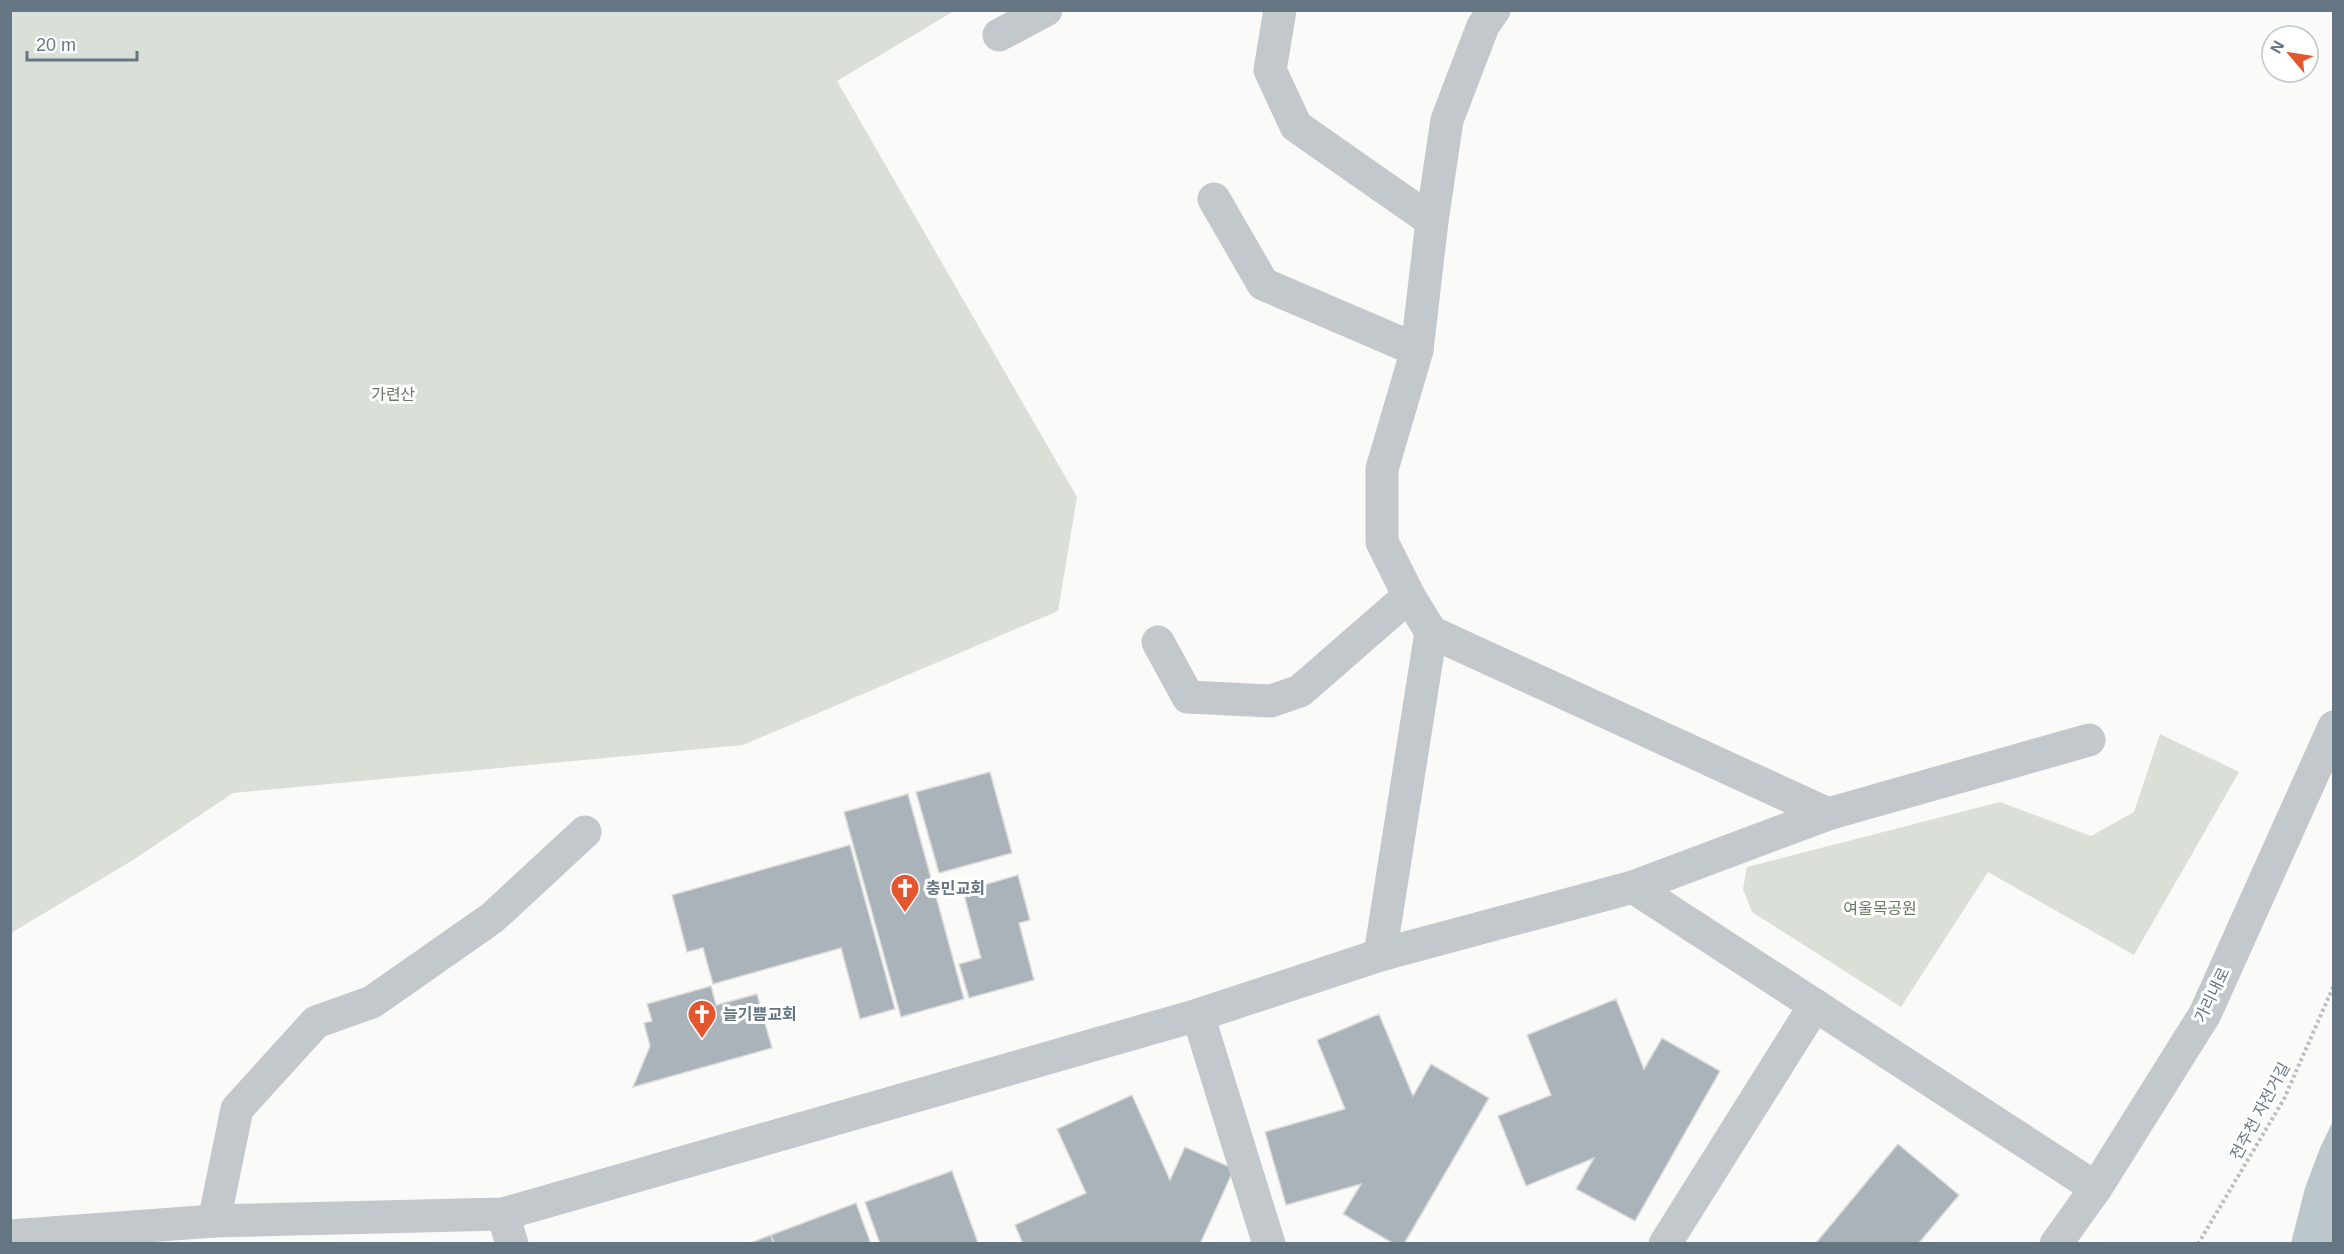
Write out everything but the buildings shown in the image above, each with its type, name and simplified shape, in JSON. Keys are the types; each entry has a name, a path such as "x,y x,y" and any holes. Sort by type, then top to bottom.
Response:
{"street":[{"path":"999,35 1046,10"},
{"path":"1280,10 1270,70 1296,126 1432,221"},
{"path":"1494,10 1483,26 1447,120 1432,221 1417,350 1382,469 1382,542 1409,596 1431,632 1828,814"},
{"path":"1214,199 1263,284 1417,350"},
{"path":"1158,642 1188,698 1271,701 1300,691 1409,596"},
{"path":"1380,955 1431,632"},
{"name":"가리내로","path":"2056,1244 2096,1188 2205,1014 2334,727"},
{"path":"10,1236 82,1238 214,1221 508,1229 1198,1015 1380,955 1633,887 1828,814 2089,740"},
{"path":"214,1221 237,1109 316,1022 372,1002 483,925 585,832"},
{"path":"1633,887 2096,1188"},
{"path":"1665,1244 1815,1005"},
{"path":"1198,1015 1269,1244"}],"path":[{"name":"전주천 자전거길","path":"2198,1244 2284,1099 2334,985"}],"green space":[{"name":"가련산","path":"10,11 954,11 837,81 1077,497 1058,611 743,745 233,793 133,860 11,933"},
{"name":"여울목공원","path":"2160,734 2239,772 2134,955 1988,872 1901,1007 1752,912 1743,889 1747,867 2000,802 2091,836 2134,812"}],"shaded area":[{"path":"2333,1121 2333,1243 2291,1243 2305,1188"}],"place":[{"name":"충민교회","path":"905,914"},
{"name":"늘기쁨교회","path":"702,1040"}]}
